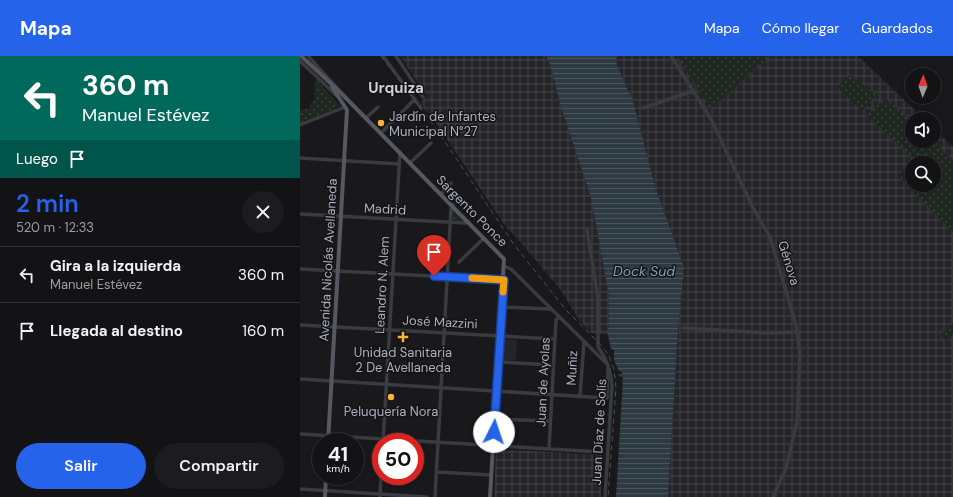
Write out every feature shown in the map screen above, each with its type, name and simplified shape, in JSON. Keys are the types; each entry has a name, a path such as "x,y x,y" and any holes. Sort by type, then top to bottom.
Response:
{"main road":[{"path":"301,56 329,84 346,108 353,106"},
{"name":"Sargento Ponce","path":"329,84 366,118 453,205 503,257 504,266"},
{"name":"Avenida Nicolás Avellaneda","path":"329,433 346,108"},
{"path":"490,497 504,266"},
{"path":"325,497 326,485"}],"street":[{"path":"308,56 334,83 339,92"},
{"path":"384,56 421,108"},
{"path":"396,56 423,97"},
{"name":"Génova","path":"671,56 714,124 753,208 772,241 797,332 800,354 797,422 786,468 773,497"},
{"path":"300,61 338,97"},
{"path":"643,108 693,92"},
{"path":"381,133 415,99"},
{"path":"366,118 378,107"},
{"path":"300,126 346,108"},
{"path":"410,163 431,143"},
{"name":"Leandro N. Alem","path":"384,433 400,152"},
{"path":"300,158 399,164"},
{"path":"441,194 451,183"},
{"path":"435,497 450,222 453,205"},
{"name":"Madrid","path":"300,214 469,222"},
{"name":"Juan Díaz de Solís","path":"587,229 598,298 598,347 603,354 611,372 612,385 605,497"},
{"path":"459,262 484,238"},
{"name":"Sargento Ponce","path":"504,266 512,269 608,366"},
{"path":"300,269 504,280"},
{"path":"502,307 551,309"},
{"name":"Juan de Ayolas","path":"549,449 556,320 559,317"},
{"name":"José Mazzini","path":"300,325 555,339"},
{"path":"683,328 767,333 797,332"},
{"name":"Muñiz","path":"580,396 584,342"},
{"path":"499,362 553,365"},
{"path":"300,379 608,397 608,366"},
{"path":"495,418 550,421"},
{"path":"300,434 312,435"},
{"path":"424,442 601,452"},
{"path":"436,472 492,475"},
{"path":"380,496 381,485"},
{"path":"300,489 353,495 427,497"}],"shaded area":[{"path":"400,56 546,56 550,64 561,107 591,198 609,296 608,335 591,333 579,320 560,289 506,227 428,111 426,112 420,102 427,96"},
{"path":"616,56 858,56 905,101 905,104 908,104 917,112 905,112 905,148 941,148 941,136 953,147 953,497 668,497 678,331 684,267 655,186 633,101 617,65"},
{"path":"677,56 770,56 711,109"},
{"path":"850,75 877,95 862,111 837,87"},
{"path":"317,80 340,106 300,123 300,109 310,109 311,102 314,102 315,81"},
{"path":"886,98 905,116 905,148 940,148 953,160 953,232 914,192 941,192 941,156 911,156 867,115"},
{"path":"905,168 905,183 904,182 899,174"},
{"path":"451,207 469,222 451,223"},
{"path":"953,323 953,334 947,341 939,336"},
{"path":"504,339 517,340 516,360 503,360"},
{"path":"496,449 602,455 601,497 494,497"}],"water":[{"name":"Dock Sud","path":"546,56 616,56 617,65 633,101 655,186 684,267 678,331 668,497 616,497 623,377 619,376 618,374 622,374 622,372 619,371 614,360 614,350 611,349 608,335 609,296 591,198 561,107 550,64"}],"railway":[{"path":"381,56 435,127 515,246 566,310 608,354 614,369 616,388 608,497"}],"slow traffic":[{"path":"472,278 504,280 503,292"}],"place":[{"name":"Jardín de Infantes Municipal N°27","path":"381,123"},
{"name":"Unidad Sanitaria 2 De Avellaneda","path":"403,337"},
{"name":"Peluquería Nora","path":"391,397"}],"district":[{"name":"Urquiza","path":"396,88"}],"route":[{"path":"434,276 504,280 494,432"}]}
